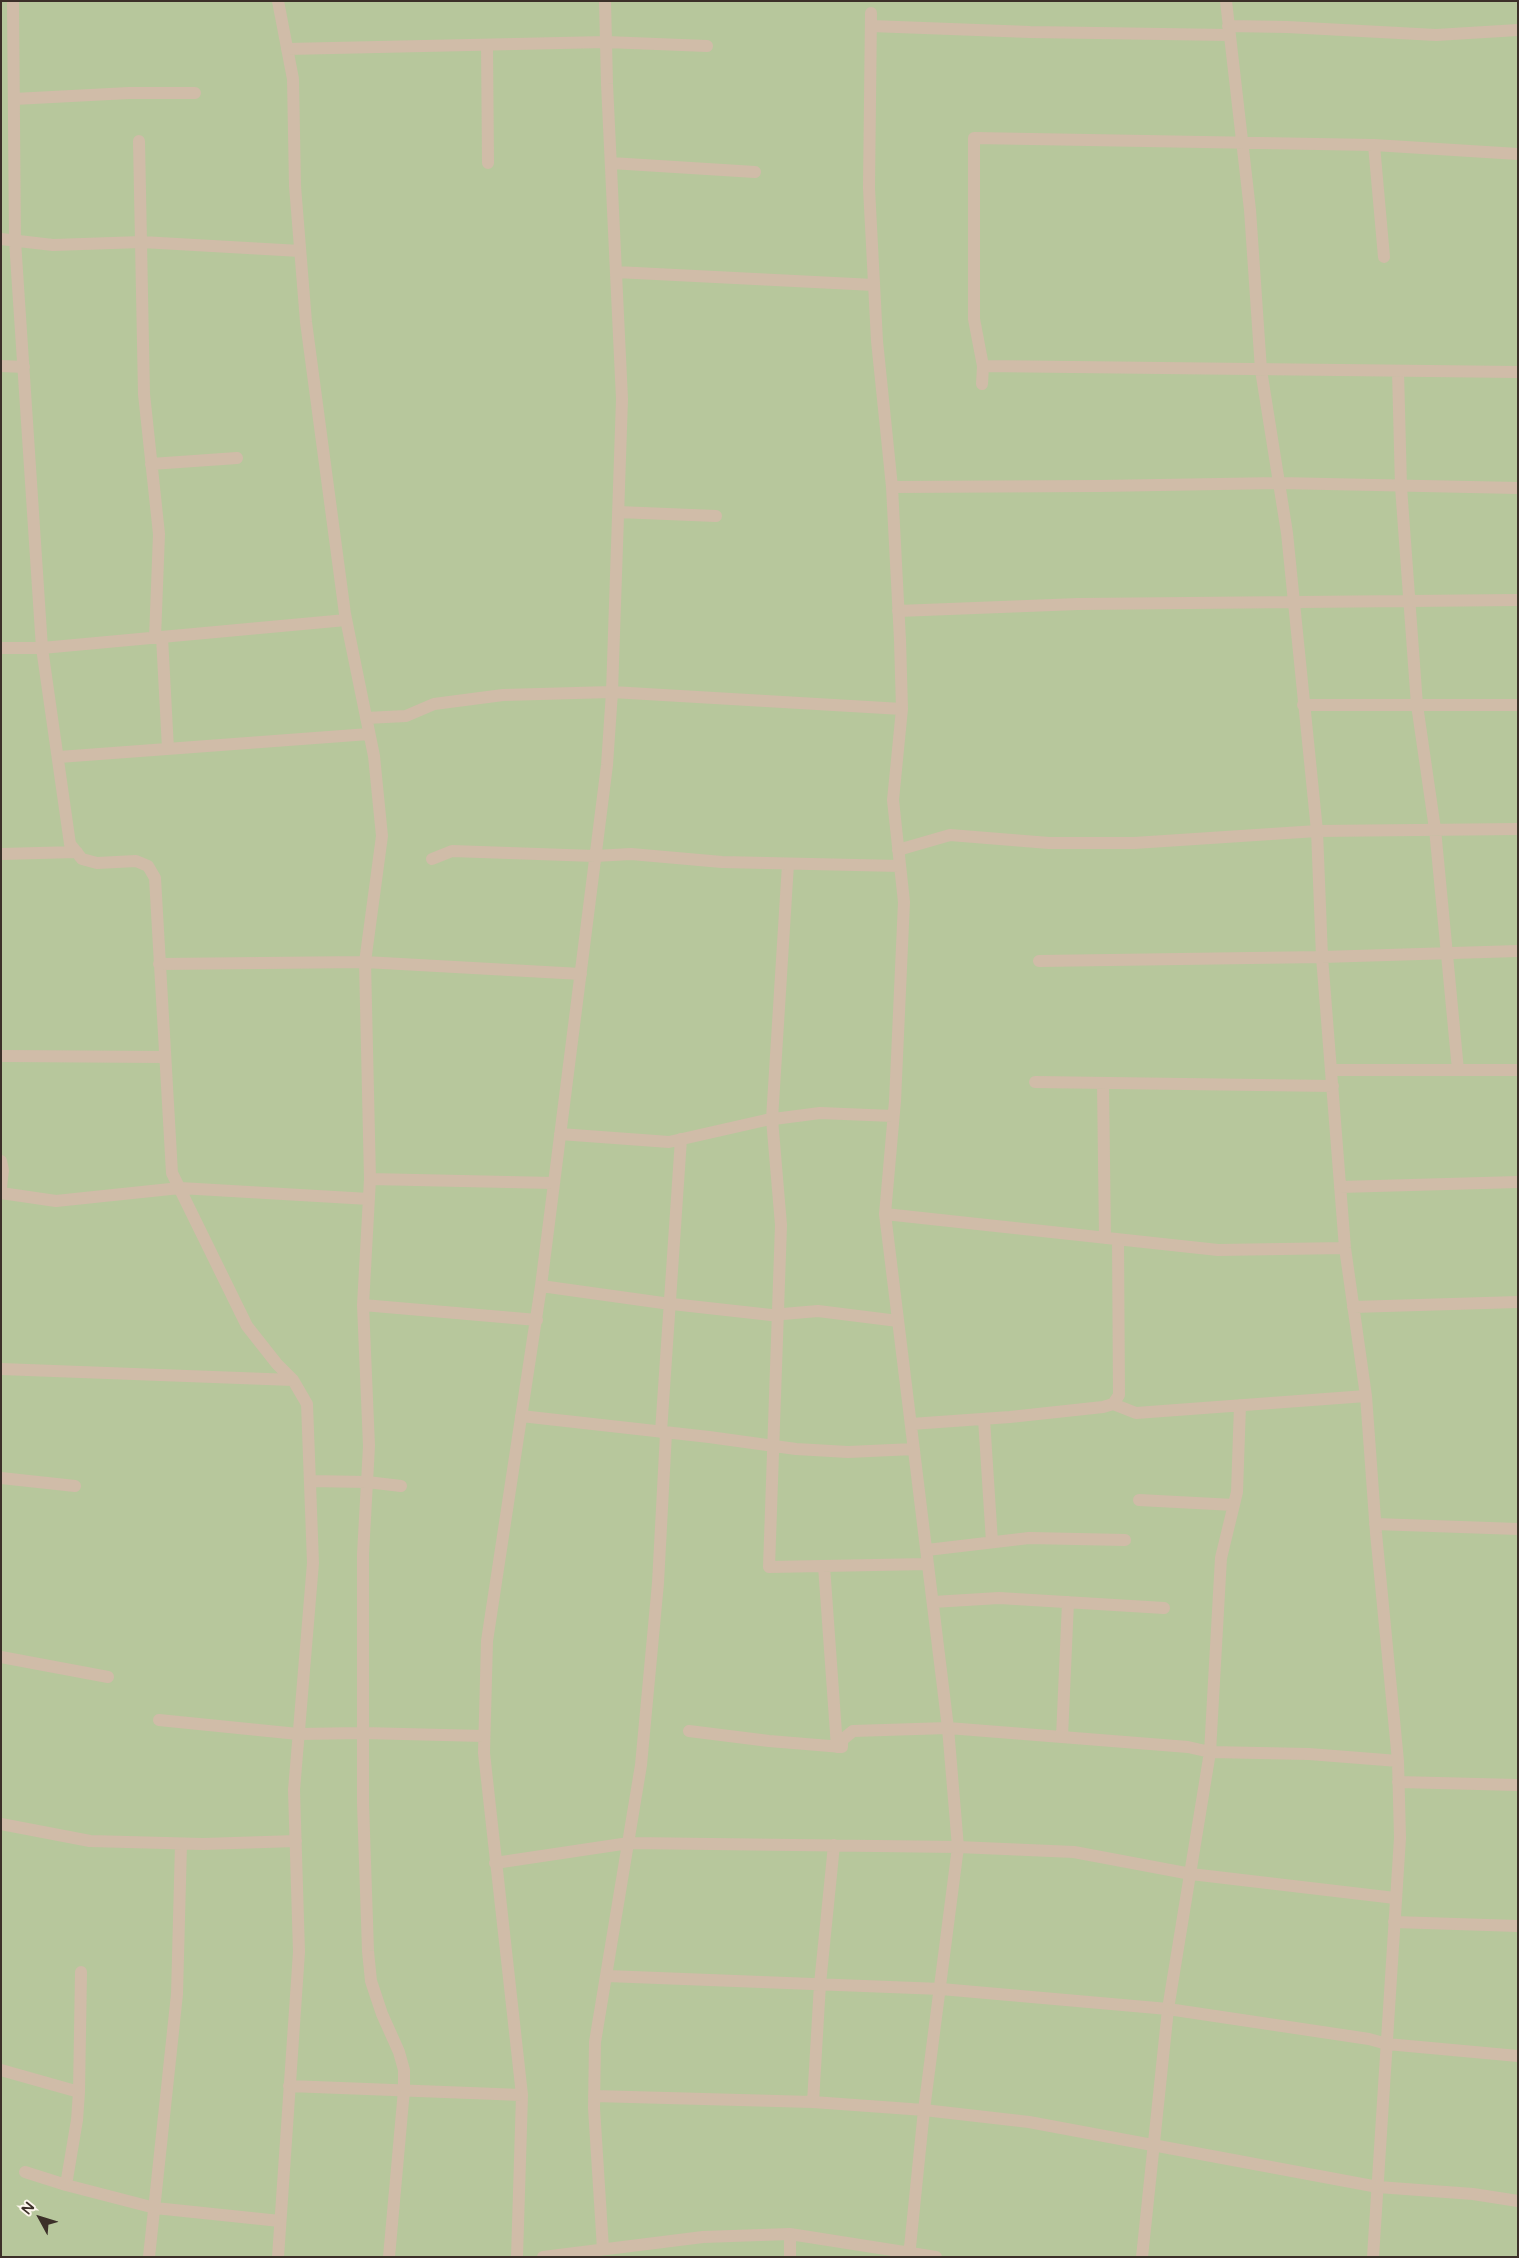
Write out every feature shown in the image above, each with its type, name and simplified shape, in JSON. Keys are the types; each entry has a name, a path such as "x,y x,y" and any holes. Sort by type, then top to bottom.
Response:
{"street":[{"path":"13,1 15,241 42,648 70,844 82,859 97,863 136,861 148,866 156,878 159,964 172,1173 247,1326 277,1364 293,1380 306,1404 313,1563 294,1790 299,1952 288,2086 278,2257"},
{"path":"278,1 293,79 295,186 306,322 346,620 374,756 382,836 365,962 370,1179 363,1305 369,1446 363,1584 363,1803 368,1951 371,1981 382,2014 400,2052 404,2070 404,2090 389,2257"},
{"path":"518,2257 522,2095 484,1753 487,1641 542,1286 607,765 612,692 622,399 606,42 606,1"},
{"path":"1226,1 1250,210 1261,370 1287,533 1317,831 1322,957 1345,1248 1366,1396 1375,1524 1398,1761 1400,1838 1373,2257"},
{"path":"910,2254 924,2110 958,1847 948,1728 885,1214 893,1116 904,902 893,800 902,709 892,487 877,341 869,188 871,20 1030,32 1228,31 1287,27 1436,35 1518,30"},
{"path":"287,49 606,42 707,46"},
{"path":"487,46 488,163"},
{"path":"14,99 129,92 195,93"},
{"path":"982,384 982,366 974,319 974,138 1374,145 1518,154"},
{"path":"139,141 144,394 159,534 159,637 168,749"},
{"path":"1374,145 1384,258"},
{"path":"611,163 755,172"},
{"path":"1,239 53,245 142,242 300,251"},
{"path":"616,272 874,285"},
{"path":"1,366 24,367"},
{"path":"982,366 1518,372"},
{"path":"1398,371 1401,487 1417,705 1435,829 1458,1070"},
{"path":"151,464 237,458"},
{"path":"892,487 1279,483 1518,488"},
{"path":"618,512 716,516"},
{"path":"898,611 1078,604 1518,600"},
{"path":"1,648 42,648 346,620"},
{"path":"366,718 406,716 434,704 503,695 612,692 902,709"},
{"path":"1303,705 1518,705"},
{"path":"59,757 369,734"},
{"path":"898,850 950,835 1049,843 1134,843 1317,831 1518,829"},
{"path":"432,860 452,851 596,856 631,854 722,862 900,866"},
{"path":"1,854 77,852"},
{"path":"788,864 772,1119 781,1225 769,1567 928,1564"},
{"path":"1039,961 1322,957 1518,950"},
{"path":"159,964 365,962 581,974"},
{"path":"1,1056 165,1057"},
{"path":"1331,1070 1518,1070"},
{"path":"1035,1082 1332,1086"},
{"path":"911,1424 1104,1407 1113,1404 1119,1395 1103,1083"},
{"path":"560,1134 669,1142 772,1119 820,1113 893,1116"},
{"path":"603,2249 594,2096 596,2042 641,1764 655,1612 670,1304 681,1139"},
{"path":"1,1161 3,1170 1,1187"},
{"path":"370,1179 554,1182"},
{"path":"1340,1186 1518,1182"},
{"path":"1,1194 56,1201 180,1188 369,1200"},
{"path":"885,1214 1218,1250 1345,1248"},
{"path":"542,1286 670,1304 771,1315 818,1311 898,1321"},
{"path":"1353,1307 1518,1302"},
{"path":"363,1305 537,1320"},
{"path":"1,1370 293,1380"},
{"path":"1113,1404 1136,1413 1366,1396"},
{"path":"1142,2257 1168,2009 1210,1752 1221,1558 1237,1492 1240,1405"},
{"path":"521,1416 796,1449 848,1452 914,1449"},
{"path":"984,1419 992,1542"},
{"path":"1,1478 75,1486"},
{"path":"310,1481 367,1482 401,1486"},
{"path":"1139,1500 1234,1505"},
{"path":"1375,1524 1518,1529"},
{"path":"926,1550 1029,1538 1126,1540"},
{"path":"824,1566 837,1747"},
{"path":"932,1602 999,1598 1164,1608"},
{"path":"1062,1737 1068,1602"},
{"path":"1,1657 108,1677"},
{"path":"159,1720 298,1734 363,1733 484,1736"},
{"path":"689,1731 769,1741 842,1747 842,1740 853,1731 948,1728 1188,1747 1210,1752 1308,1754 1398,1761"},
{"path":"1398,1782 1518,1785"},
{"path":"1,1824 90,1841 182,1844 296,1841"},
{"path":"495,1863 629,1843 958,1847 1074,1852 1190,1874 1395,1898"},
{"path":"149,2257 176,1994 182,1844"},
{"path":"813,2102 820,1984 834,1845"},
{"path":"1394,1922 1518,1926"},
{"path":"66,2185 77,2120 82,1972"},
{"path":"607,1976 941,1989 1168,2009 1369,2039 1387,2044 1518,2056"},
{"path":"1,2070 79,2092"},
{"path":"288,2086 522,2095"},
{"path":"594,2096 813,2102 924,2110 1029,2122 1154,2147 1378,2187 1473,2194 1518,2201"},
{"path":"25,2172 66,2185 155,2208 280,2221"},
{"path":"790,2234 790,2257"},
{"path":"543,2257 703,2237 790,2234 936,2257"}],"green space":[{"path":"1,1 1518,1 1518,2257 1,2257"}]}
